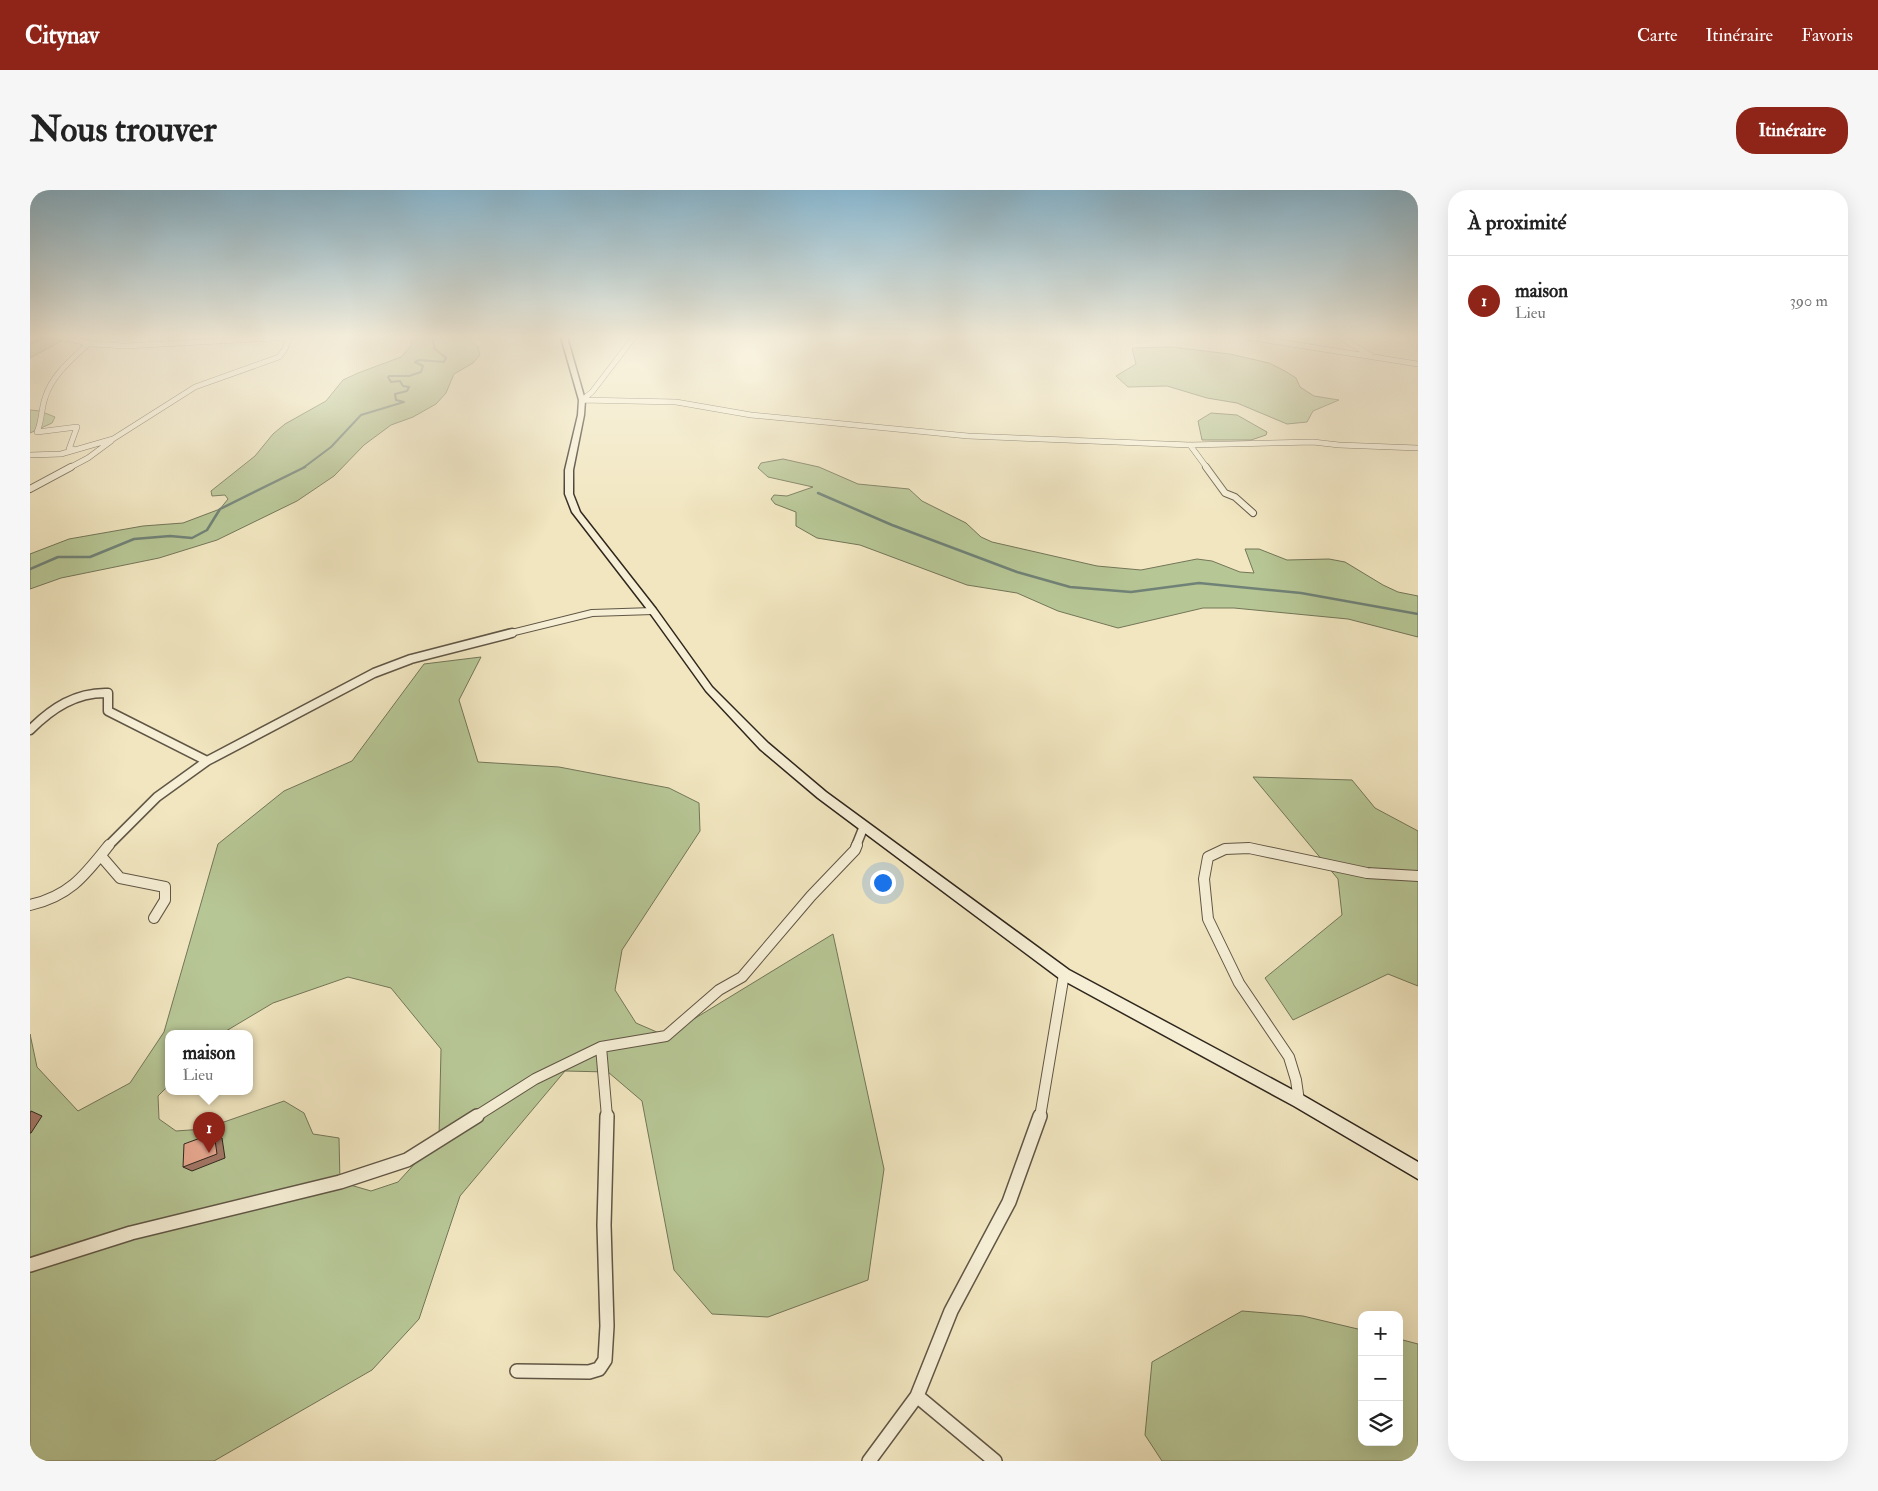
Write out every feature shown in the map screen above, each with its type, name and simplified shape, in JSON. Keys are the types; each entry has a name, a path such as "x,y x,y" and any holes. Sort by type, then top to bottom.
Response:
{"street":[{"path":"45,396 41,424 37,432 77,427 69,449 73,450"},
{"path":"30,489 88,458 113,439 180,396"},
{"path":"581,396 581,415 570,470 569,494 576,512 709,689 758,739 822,795 1064,974 1300,1101 1418,1170"},
{"path":"582,400 587,396"},
{"path":"582,400 676,402 751,415 968,436 1034,437 1190,445 1313,442 1339,446 1418,448"},
{"path":"30,455 61,454 113,439"},
{"path":"1190,445 1225,493 1235,497 1253,513"},
{"path":"30,905 54,898 70,890 83,879 119,834 157,796 207,761 374,673 411,658 592,614 610,611 653,612"},
{"path":"30,730 55,708 83,695 97,692 108,693 108,711 207,761"},
{"path":"30,1265 131,1233 340,1182 408,1160 535,1080 601,1047 666,1036 719,990 742,977 811,896 855,850 864,826"},
{"path":"1300,1101 1289,1057 1239,983 1208,919 1204,879 1208,857 1225,849 1249,848 1367,873 1418,876"},
{"path":"101,856 120,878 165,887 166,901 154,918"},
{"path":"869,1461 917,1396 951,1311 1009,1202 1039,1123 1064,974"},
{"path":"516,1371 589,1372 599,1369 605,1360 608,1326 604,1226 608,1126 601,1047"},
{"path":"917,1396 995,1461"}],"green space":[{"path":"330,396 443,396 436,404 413,417 391,425 364,445 334,476 297,501 217,540 159,558 61,578 30,589 30,554 69,539 143,526 183,523 220,509 228,499 225,495 212,496 211,491 255,456 273,434 285,424 326,401"},
{"path":"1201,396 1316,396 1339,400 1313,411 1307,422 1287,424 1237,403"},
{"path":"30,410 40,411 55,417 52,423 30,433"},
{"path":"1211,413 1237,415 1267,432 1266,435 1251,440 1202,440 1198,421"},
{"path":"783,459 819,467 858,484 909,489 922,501 966,523 981,537 992,542 1097,566 1141,570 1197,559 1212,561 1240,572 1254,573 1245,549 1259,549 1287,560 1329,559 1345,562 1398,592 1418,596 1418,637 1348,619 1234,608 1203,608 1118,628 1058,611 1017,593 967,585 860,545 817,538 796,526 796,512 775,504 771,499 774,495 787,496 813,487 768,477 758,468 761,463"},
{"path":"481,657 459,700 478,762 559,767 669,788 699,803 700,831 622,950 615,990 636,1023 666,1036 833,934 884,1169 868,1280 768,1317 712,1314 674,1270 642,1101 608,1072 565,1071 460,1196 419,1319 372,1370 214,1461 30,1461 30,1034 37,1067 78,1111 130,1083 164,1032 218,844 284,791 352,761 424,664","holes":["348,977 391,988 441,1049 439,1137 398,1182 371,1191 340,1182 339,1138 313,1134 304,1113 284,1101 204,1129 176,1131 159,1119 158,1096 165,1089 165,1030 228,1030 273,1003"]},
{"path":"1253,777 1352,780 1375,808 1418,831 1418,986 1388,974 1293,1020 1265,978 1342,915 1338,879"},
{"path":"1242,1311 1303,1316 1358,1329 1358,1446 1403,1446 1403,1340 1418,1344 1418,1461 1162,1461 1145,1435 1152,1362"}],"building":[{"path":"214,1133 217,1154 183,1167 184,1144"}],"waterway":[{"path":"303,468 331,447 361,415 404,402 396,400 395,396"},
{"path":"30,569 58,557 90,557 134,539 170,536 192,538 207,530 220,509 303,468"},
{"path":"818,493 892,525 1017,572 1070,587 1131,592 1199,583 1301,593 1418,614"}],"place":[{"name":"maison","path":"209,1153"}]}
